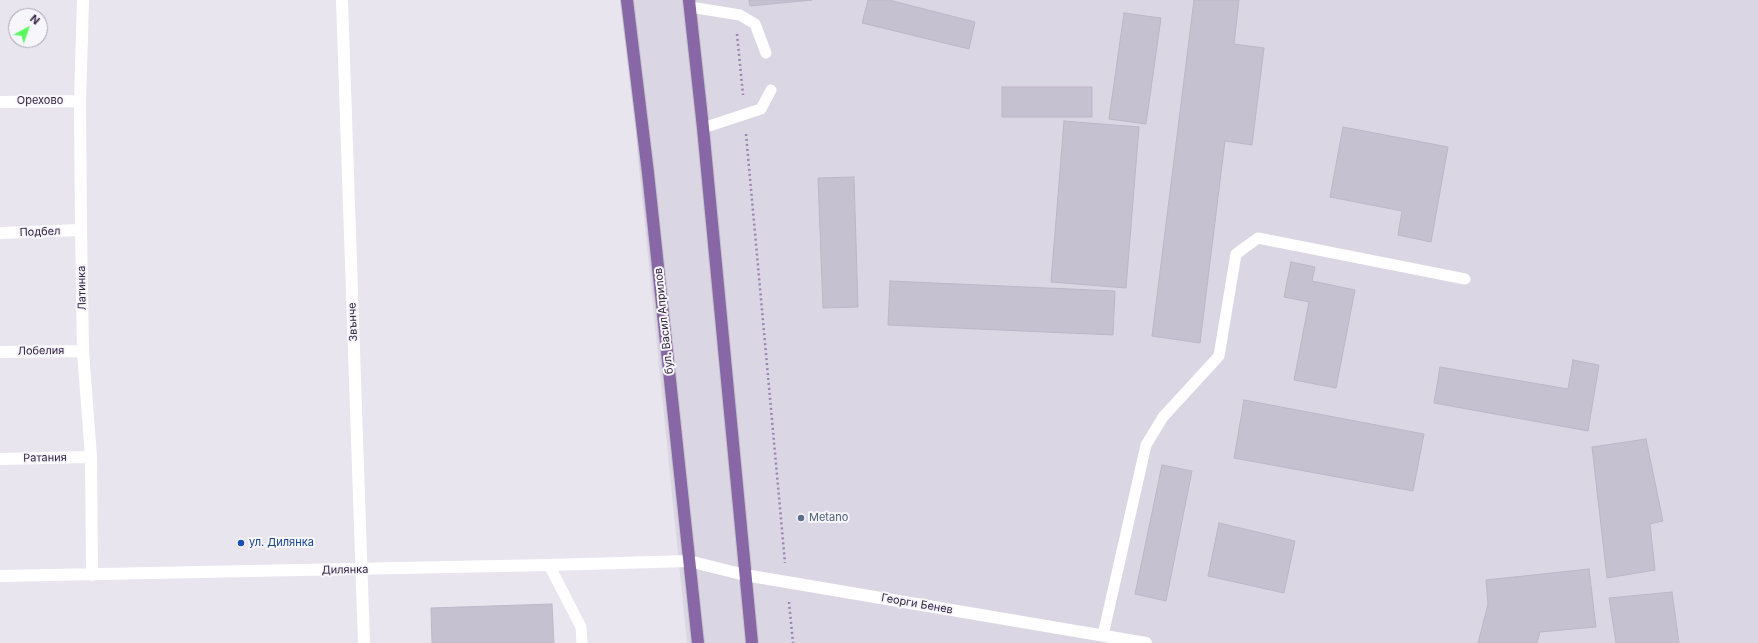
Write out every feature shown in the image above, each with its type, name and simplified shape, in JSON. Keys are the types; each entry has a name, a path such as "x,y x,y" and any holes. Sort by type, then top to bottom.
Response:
{"main road":[{"name":"бул. Васил Априлов","path":"627,0 648,173 698,643"},
{"path":"689,4 703,128 752,643"}],"street":[{"name":"Латинка","path":"83,0 80,101 81,230 83,351 91,457 92,575"},
{"name":"Звънче","path":"342,0 364,643"},
{"name":"Орехово","path":"0,102 80,101"},
{"name":"Подбел","path":"0,233 81,230"},
{"name":"Лобелия","path":"0,352 83,351"},
{"name":"Ратания","path":"0,459 91,457"},
{"name":"Дилянка","path":"0,576 361,570 689,561"},
{"name":"Георги Бенев","path":"689,561 745,575 1146,643"}],"lane":[{"path":"689,4 740,14 755,24 766,54"},
{"path":"703,128 761,109 770,90"},
{"path":"1104,636 1146,445 1163,418 1219,356 1236,254 1258,238 1465,279"},
{"path":"549,565 581,627 582,643"}],"path":[{"path":"735,14 793,643"}],"shaded area":[{"path":"629,0 1758,0 1758,643 687,643 637,148"}],"building":[{"path":"749,0 812,0 750,6"},
{"path":"868,0 889,0 975,22 969,49 862,23"},
{"path":"1194,0 1239,0 1234,44 1264,48 1252,145 1225,141 1200,343 1152,336"},
{"path":"1124,13 1161,18 1146,124 1109,119"},
{"path":"1002,87 1092,87 1092,117 1002,117"},
{"path":"1064,121 1139,127 1126,288 1051,282"},
{"path":"1343,127 1448,147 1431,242 1398,235 1402,211 1330,197"},
{"path":"854,177 858,307 823,308 818,178"},
{"path":"1291,262 1315,267 1312,281 1355,290 1336,388 1294,380 1309,302 1284,297"},
{"path":"890,281 1115,291 1113,335 888,325"},
{"path":"1573,360 1599,365 1588,431 1434,403 1440,367 1568,389"},
{"path":"1244,400 1424,434 1413,491 1234,458"},
{"path":"1646,439 1663,521 1650,524 1655,570 1607,578 1592,447"},
{"path":"1162,465 1192,471 1166,601 1135,594"},
{"path":"1219,523 1295,541 1284,593 1208,576"},
{"path":"1589,569 1596,627 1540,632 1537,643 1478,643 1488,604 1486,580"},
{"path":"1672,592 1679,643 1616,643 1609,598"},
{"path":"552,604 554,643 432,643 431,608"}],"place":[{"name":"Metano","path":"801,518"},
{"name":"ул. Дилянка","path":"241,543"}]}
